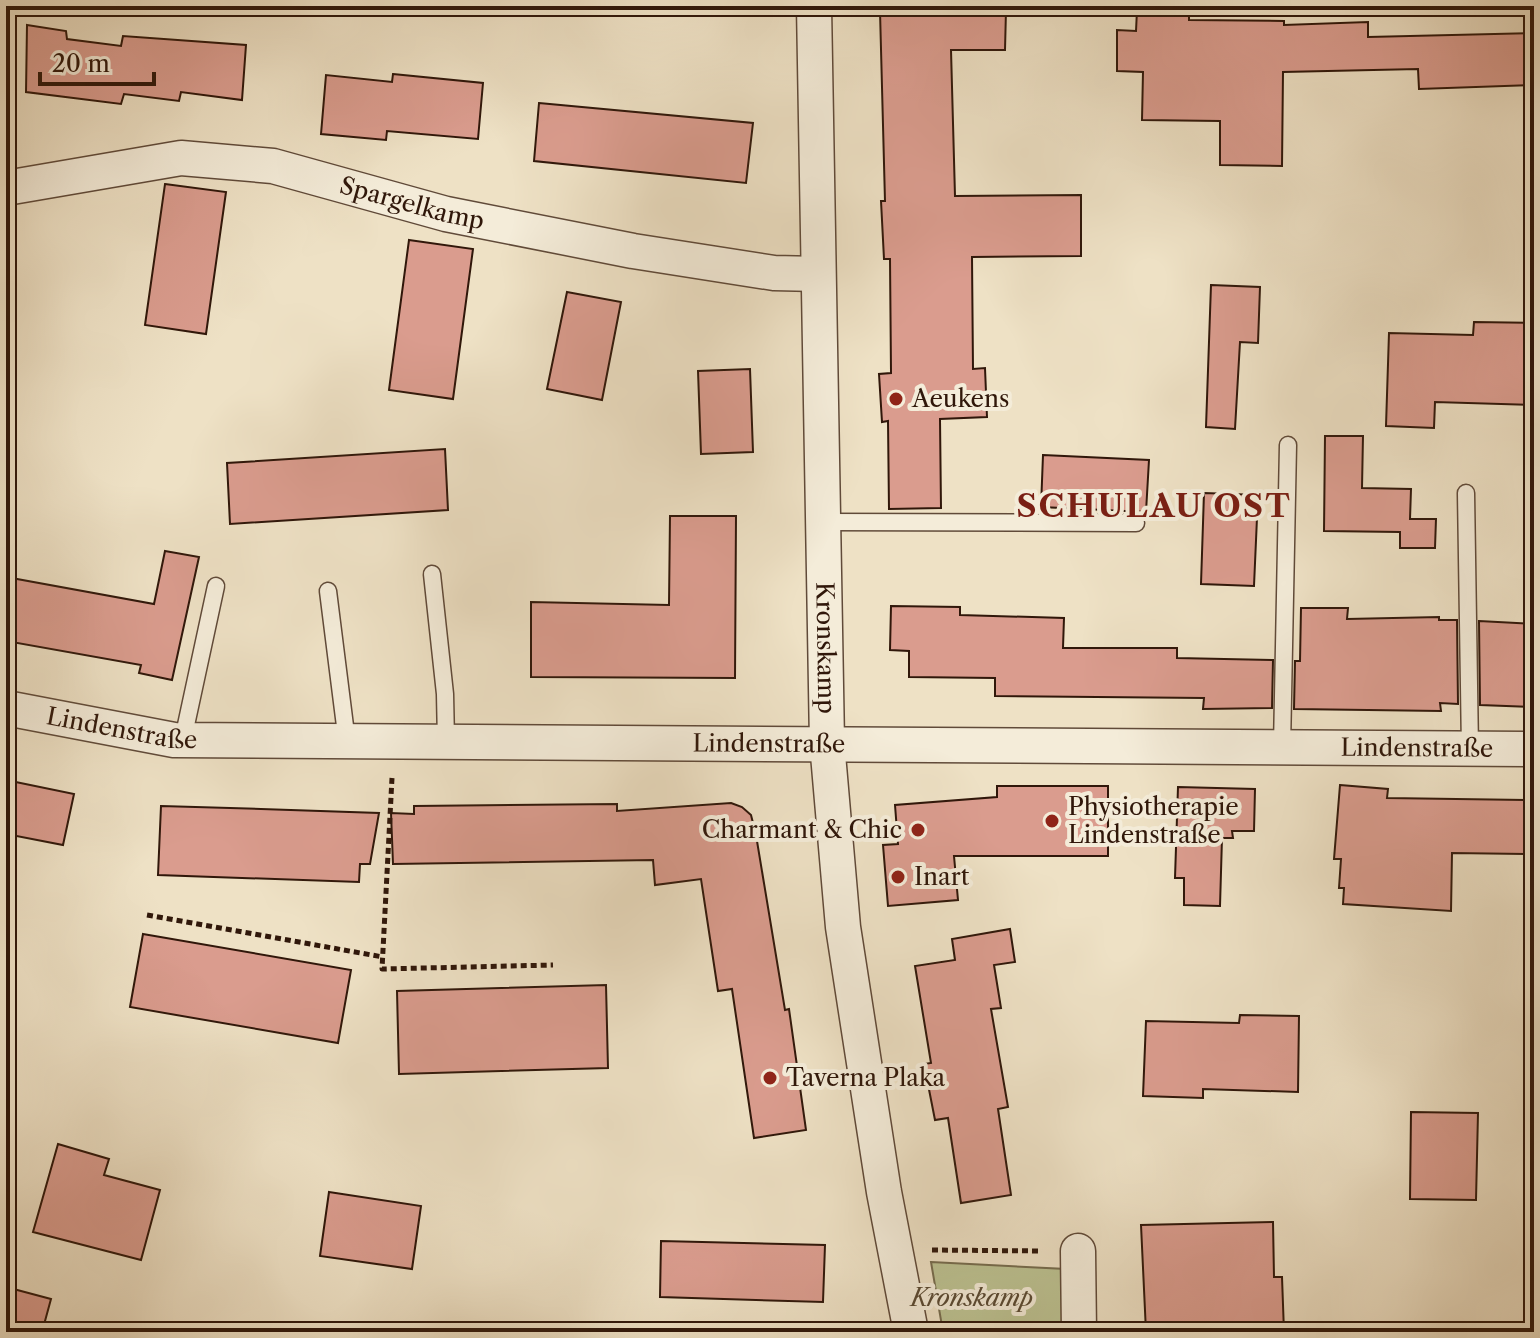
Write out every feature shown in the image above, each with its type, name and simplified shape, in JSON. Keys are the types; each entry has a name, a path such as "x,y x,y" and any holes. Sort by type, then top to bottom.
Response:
{"street":[{"name":"Kronskamp","path":"814,6 827,743 843,927 911,1332"},
{"name":"Spargelkamp","path":"6,188 181,158 273,166 477,220 633,251 774,273 818,274"},
{"name":"Lindenstraße","path":"6,708 183,739 1534,749"},
{"path":"1078,1251 1079,1332"}],"lane":[{"path":"1282,747 1288,445"},
{"path":"1466,493 1470,749"},
{"path":"823,522 1136,523"},
{"path":"432,574 445,694 446,742"},
{"path":"183,739 216,586"},
{"path":"328,591 347,742"}],"path":[{"path":"393,742 382,969 553,965"},
{"path":"147,915 383,957"},
{"path":"895,1250 1078,1251"}],"green space":[{"name":"Kronskamp","path":"931,1262 1066,1269 1068,1332 943,1332"}],"building":[{"path":"1006,10 1005,50 951,50 955,196 1081,195 1081,256 972,257 973,369 985,368 987,417 940,419 941,508 889,509 888,421 882,422 879,374 891,373 890,259 884,259 881,201 885,201 880,11"},
{"path":"1137,10 1189,11 1189,20 1284,21 1284,25 1368,22 1368,37 1534,33 1534,85 1419,89 1418,69 1283,72 1282,166 1220,165 1220,121 1142,120 1143,72 1117,71 1117,30 1136,31"},
{"path":"27,25 66,31 67,39 121,46 123,36 246,45 242,100 181,92 179,101 124,94 121,104 26,92"},
{"path":"393,74 483,83 478,139 387,131 386,140 321,134 326,75 392,82"},
{"path":"539,103 753,123 746,183 534,161"},
{"path":"165,184 226,192 206,334 145,325"},
{"path":"409,240 473,249 453,399 389,390"},
{"path":"1211,285 1260,287 1258,343 1240,342 1235,429 1206,427"},
{"path":"567,292 621,302 602,400 547,389"},
{"path":"1474,322 1534,323 1533,405 1435,402 1434,428 1386,426 1389,333 1473,335"},
{"path":"750,369 753,452 701,454 698,371"},
{"path":"1325,436 1363,436 1362,488 1411,489 1410,519 1436,519 1435,548 1400,548 1400,532 1324,531"},
{"path":"445,449 448,510 230,524 227,463"},
{"path":"1043,455 1149,460 1146,512 1041,507"},
{"path":"1204,493 1258,495 1254,586 1201,584"},
{"path":"670,516 736,516 735,678 531,677 531,602 669,605"},
{"path":"165,551 199,557 172,680 139,673 141,665 6,641 6,577 154,604"},
{"path":"891,606 960,607 960,615 1064,618 1063,648 1177,648 1177,658 1273,660 1272,708 1203,709 1204,698 995,696 995,678 909,677 909,651 890,650"},
{"path":"1301,608 1348,608 1347,619 1439,617 1439,620 1457,620 1458,704 1440,703 1441,711 1294,709 1295,661 1300,661"},
{"path":"1479,621 1534,624 1531,707 1480,705"},
{"path":"6,780 74,794 63,845 6,834"},
{"path":"1340,785 1388,789 1387,798 1534,800 1534,854 1452,853 1451,911 1343,904 1344,888 1339,888 1341,859 1334,859"},
{"path":"997,786 1108,786 1108,856 954,856 958,900 888,906 883,845 898,844 895,805 997,797"},
{"path":"1178,787 1255,789 1254,831 1232,831 1233,838 1222,838 1220,906 1184,905 1184,878 1175,878"},
{"path":"731,803 751,815 756,835 785,1010 789,1009 806,1130 754,1138 732,989 718,991 701,879 655,885 653,860 393,864 391,813 414,814 414,806 617,804 617,811"},
{"path":"161,806 379,813 370,864 360,864 359,882 158,875"},
{"path":"1010,929 1015,962 994,965 1001,1008 991,1009 1008,1107 998,1109 1011,1195 961,1203 948,1118 935,1120 924,1064 931,1063 915,966 955,960 952,939"},
{"path":"143,934 351,970 338,1043 130,1007"},
{"path":"606,985 608,1068 399,1074 397,991"},
{"path":"1240,1015 1299,1016 1298,1092 1203,1089 1203,1098 1143,1096 1146,1021 1239,1023"},
{"path":"1411,1112 1478,1113 1476,1200 1410,1199"},
{"path":"58,1144 109,1159 104,1175 160,1190 141,1260 33,1232"},
{"path":"329,1192 421,1206 412,1269 320,1256"},
{"path":"1273,1222 1274,1277 1282,1277 1284,1332 1146,1332 1141,1225"},
{"path":"661,1241 825,1245 823,1302 660,1297"},
{"path":"6,1287 51,1299 42,1332 6,1324"}],"place":[{"name":"Aeukens","path":"896,399"},
{"name":"Physiotherapie Lindenstraße","path":"1052,821"},
{"name":"Charmant & Chic","path":"918,830"},
{"name":"Inart","path":"898,877"},
{"name":"Taverna Plaka","path":"770,1078"}],"district":[{"name":"SCHULAU OST","path":"1154,506"}]}
